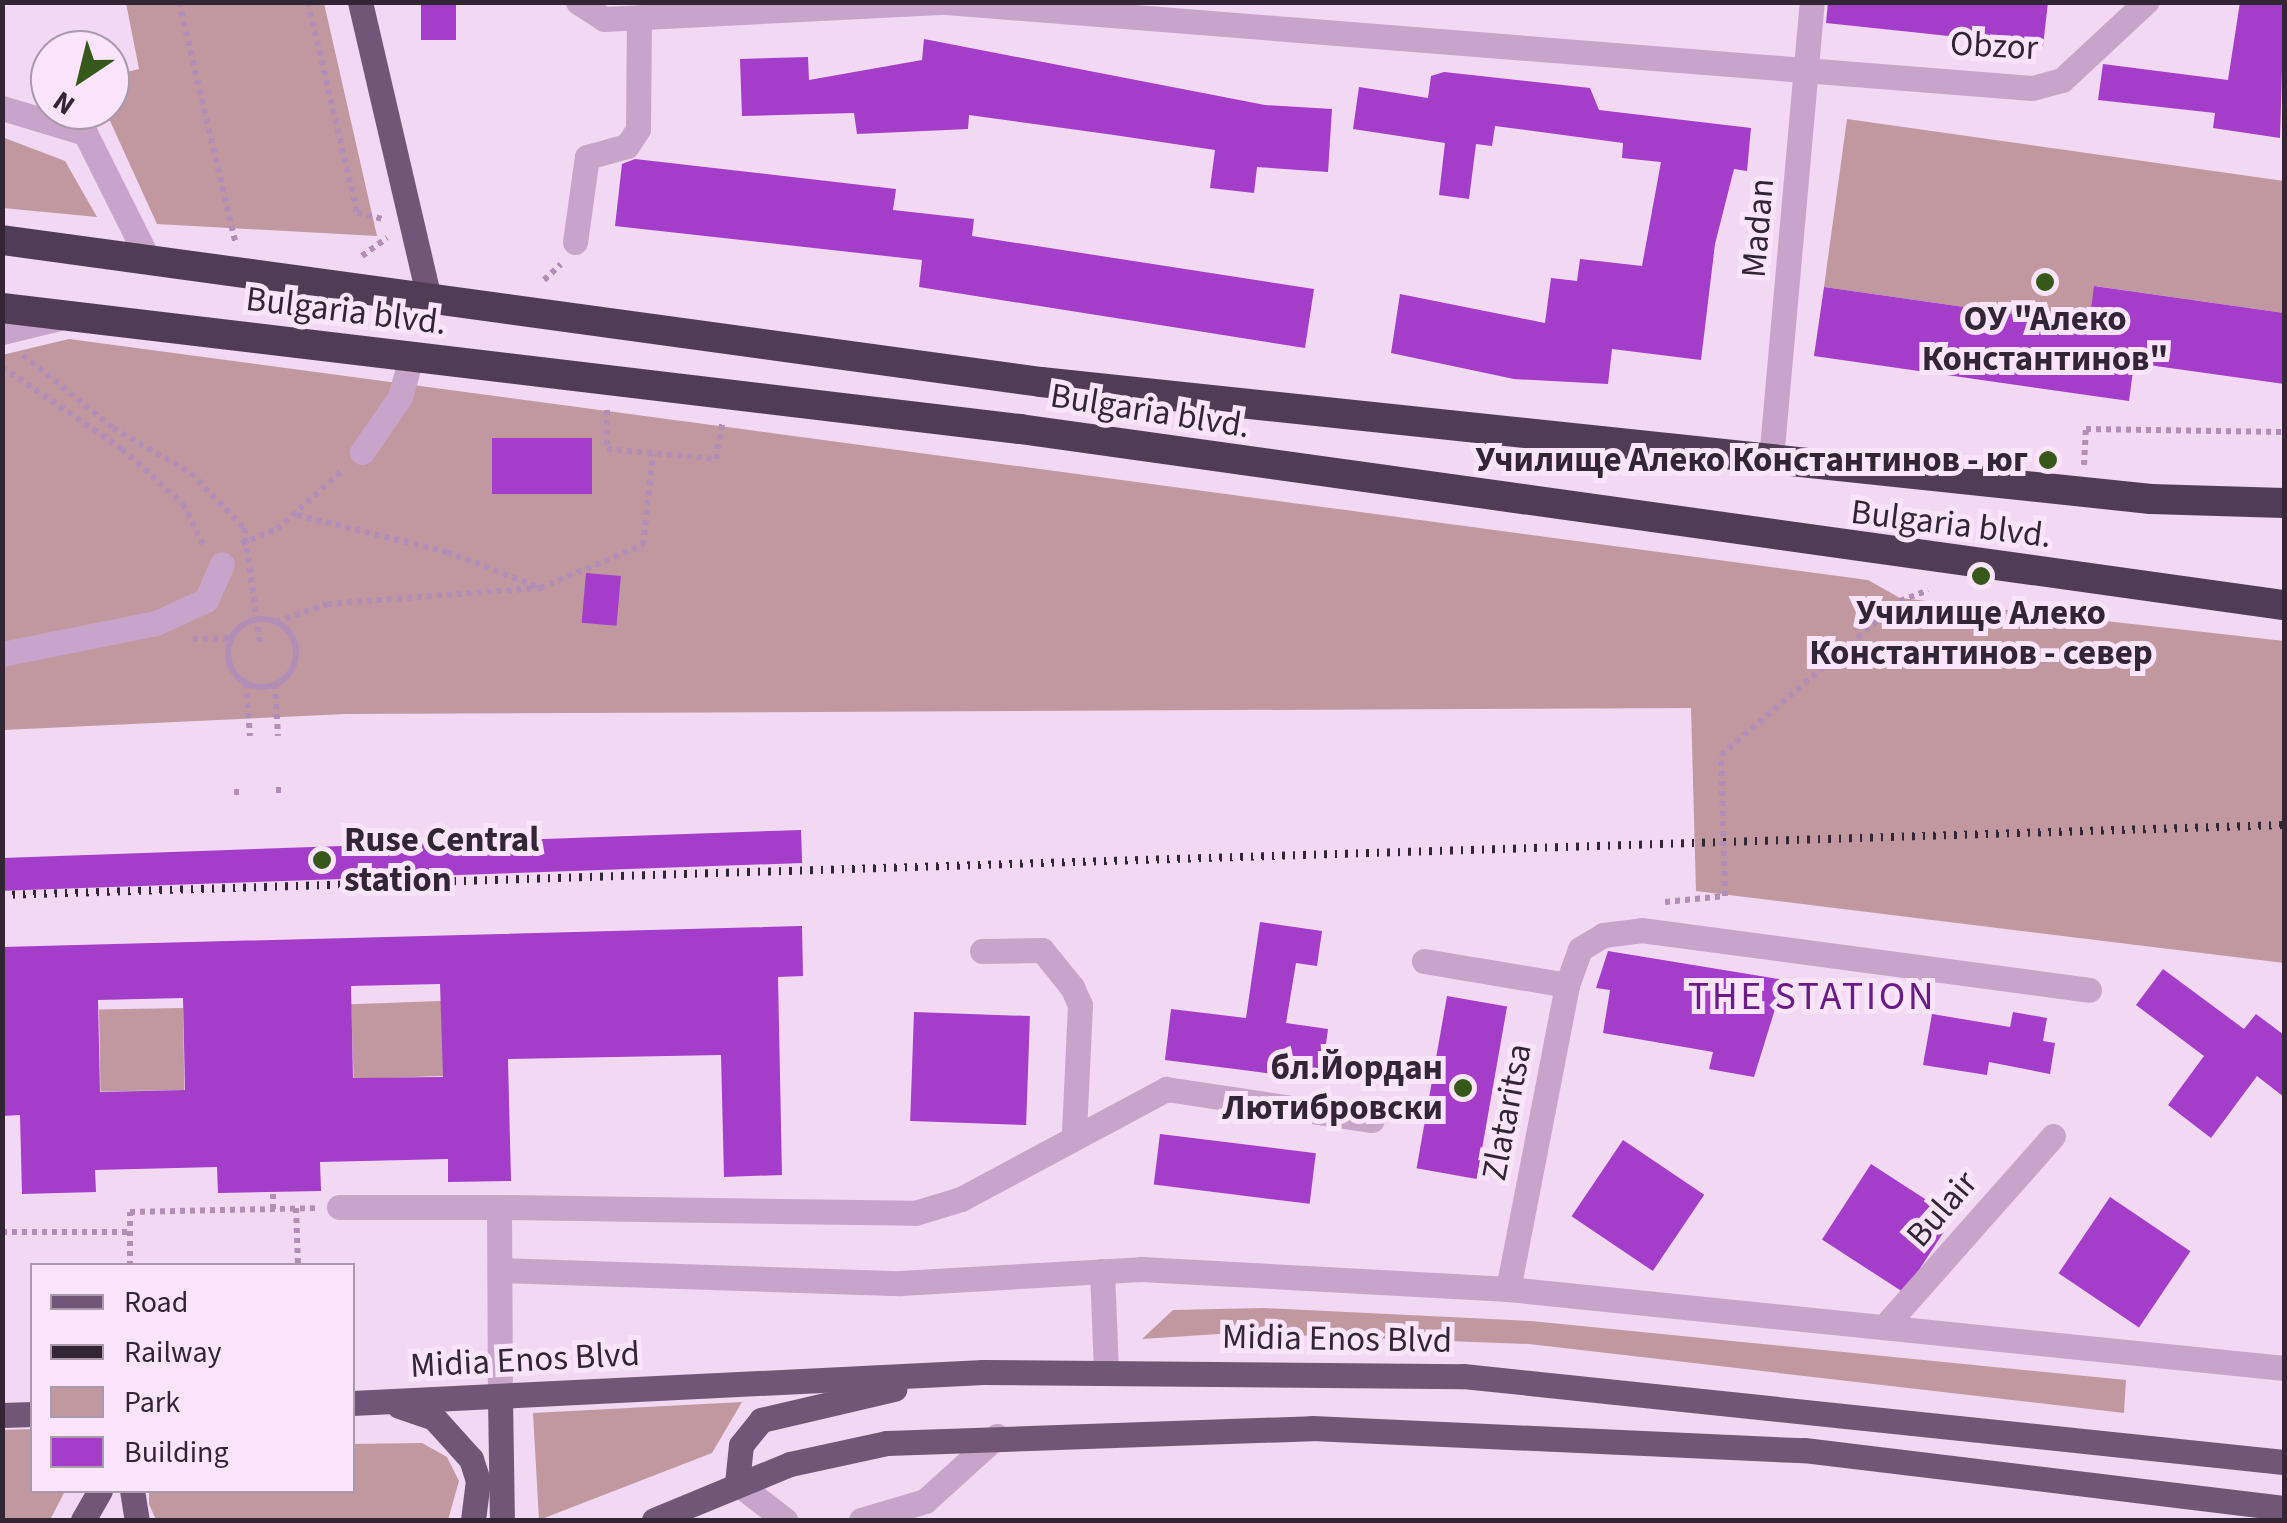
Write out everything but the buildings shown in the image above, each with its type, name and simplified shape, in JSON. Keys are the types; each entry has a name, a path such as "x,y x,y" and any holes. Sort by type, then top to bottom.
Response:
{"highway":[{"name":"Bulgaria blvd.","path":"2,240 428,295 1041,382 1772,459 2284,503"},
{"name":"Bulgaria blvd.","path":"2,308 1020,429 2284,605"}],"main road":[{"path":"360,2 428,295"},
{"name":"Midia Enos Blvd","path":"355,1403 983,1372 1106,1370 1483,1377 2284,1462"},
{"path":"737,1483 748,1430 779,1412 983,1372"},
{"path":"500,1397 502,1520"},
{"path":"384,1402 434,1418 456,1438 478,1480 472,1520"},
{"path":"2,1415 30,1414"},
{"path":"654,1520 737,1483 843,1450 1001,1434 1553,1432 1973,1467 2284,1508"},
{"path":"82,1520 98,1493"},
{"path":"132,1493 137,1520"}],"street":[{"name":"Obzor","path":"578,2 604,19 946,2 2049,86 2146,2"},
{"name":"Madan","path":"1772,459 1812,2"},
{"path":"575,242 587,156 626,146 638,129 639,18"},
{"path":"2,108 85,133 148,259"},
{"path":"9,340 75,314"},
{"path":"362,452 400,397 411,358"},
{"path":"2,654 156,622 206,600 222,564"},
{"name":"Zlataritsa","path":"1508,1289 1566,985 1580,949 1642,930 2089,990"},
{"path":"982,951 1042,950 1072,987 1080,1005 1074,1130"},
{"path":"1424,961 1566,985"},
{"path":"339,1207 915,1213 961,1199 1074,1130 1166,1088 1372,1120"},
{"name":"Bulair","path":"1884,1328 2052,1136"},
{"path":"500,1206 500,1397"},
{"path":"500,1270 900,1283 1102,1271 1508,1289 2284,1368"},
{"path":"1102,1271 1106,1370"},
{"path":"861,1520 924,1510 1001,1434"},
{"path":"737,1483 786,1520"}],"path":[{"path":"180,2 242,271"},
{"path":"308,2 358,213 389,220"},
{"path":"532,278 550,281 575,242"},
{"path":"375,250 420,262"},
{"path":"9,340 226,506"},
{"path":"2,367 122,449 183,504 222,564 232,546 296,514 362,452"},
{"path":"2067,466 2084,468 2086,429 2284,432"},
{"path":"607,449 716,460"},
{"path":"250,736 246,683 229,648 239,628 260,619 276,622 327,604 540,588 642,545 653,454"},
{"path":"296,514 447,552 540,588"},
{"path":"1900,602 1904,588"},
{"path":"1726,896 1721,755 1900,602 1924,590"},
{"path":"260,619 260,644"},
{"path":"276,622 296,658 276,684 278,736"},
{"path":"246,683 276,684"},
{"path":"273,1192 273,1209"},
{"path":"130,1263 130,1212 339,1207"},
{"path":"296,1208 298,1263"},
{"path":"2,1232 130,1232"}],"green space":[{"path":"126,3 324,3 377,236 157,224 114,130 130,130 130,71 139,69"},
{"path":"1847,119 2284,181 2284,313 2095,286 2089,325 1824,287"},
{"path":"2,137 65,161 97,217 3,208"},
{"path":"69,339 1868,580 1900,598 2284,641 2284,963 1696,891 1691,708 346,714 3,730 2,355"},
{"path":"441,1001 444,1076 354,1079 351,1004"},
{"path":"183,1008 184,1090 100,1091 99,1009"},
{"path":"1264,1308 1531,1321 2126,1380 2124,1413 1529,1344 1234,1333 1142,1339 1173,1310"},
{"path":"742,1402 712,1453 539,1520 533,1413"},
{"path":"30,1429 30,1493 64,1493 50,1520 3,1520 3,1430"},
{"path":"422,1443 447,1457 459,1481 448,1520 156,1520 149,1504 149,1493 355,1493 355,1444"}],"railway":[{"path":"2,895 2284,825"}],"place":[{"name":"ОУ \"Алеко Константинов\"","path":"2045,282"},
{"name":"Училище Алеко Константинов - юг","path":"2048,460"},
{"name":"Училище Алеко Константинов - север","path":"1981,576"},
{"name":"Ruse Central station","path":"322,860"},
{"name":"бл.Йордан Лютибровски","path":"1463,1088"}],"district":[{"name":"THE STATION","path":"1812,997"}]}
